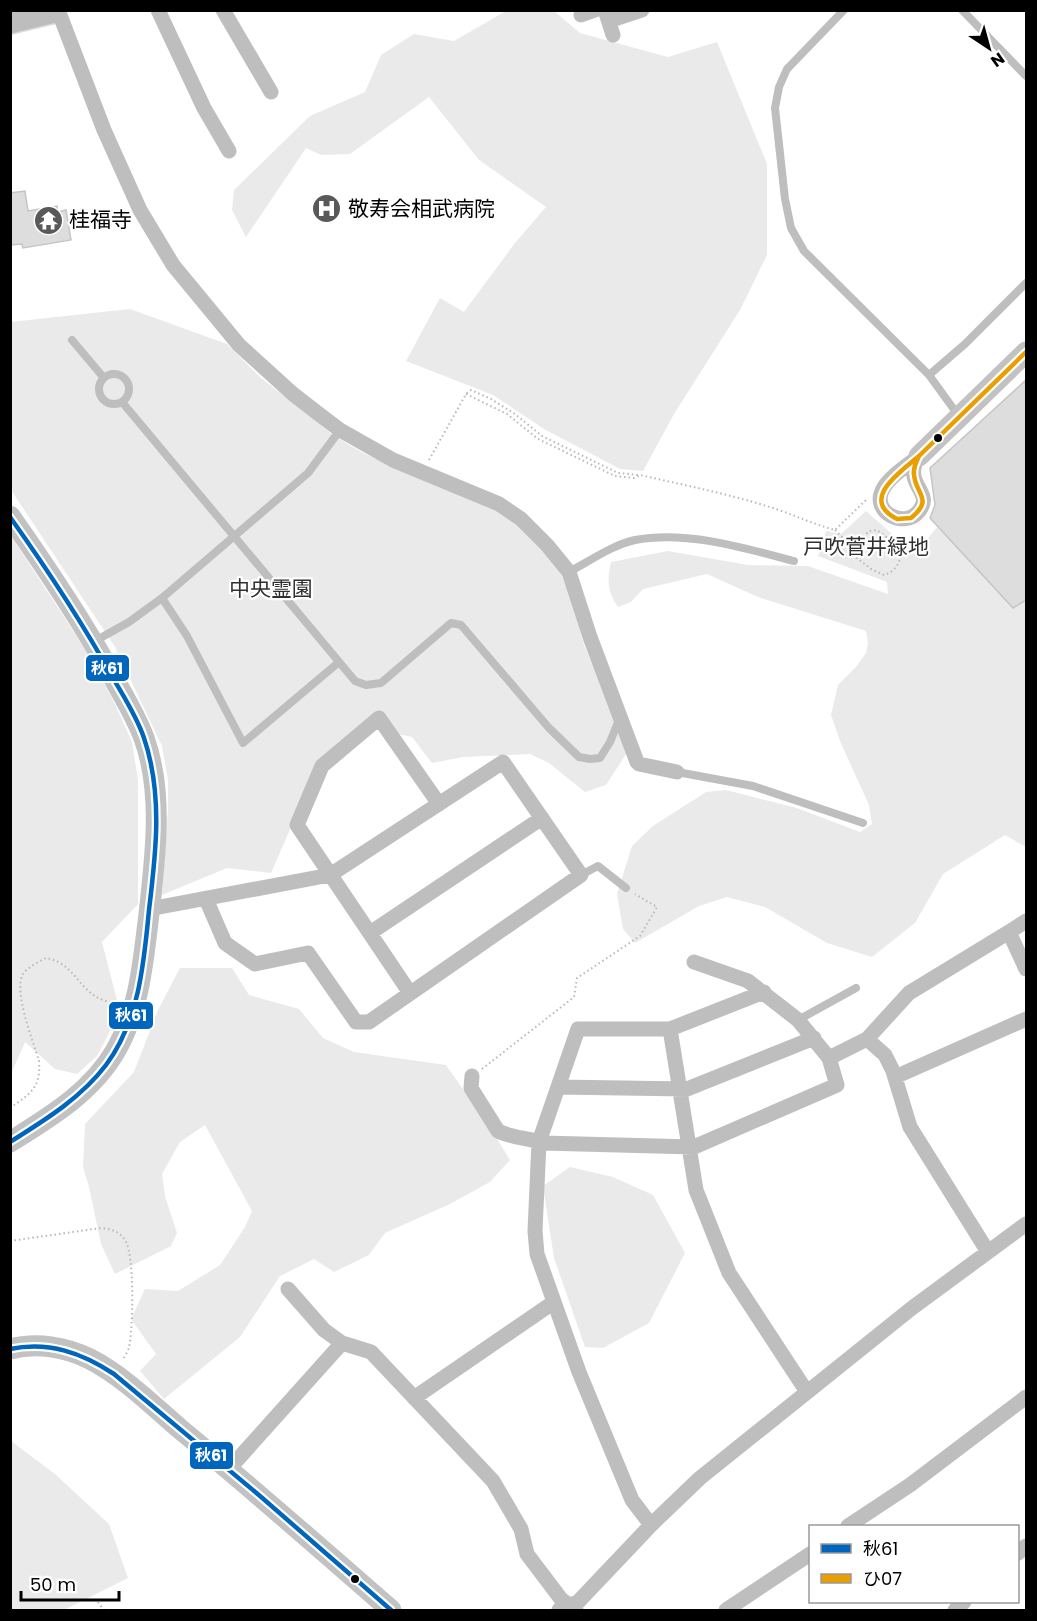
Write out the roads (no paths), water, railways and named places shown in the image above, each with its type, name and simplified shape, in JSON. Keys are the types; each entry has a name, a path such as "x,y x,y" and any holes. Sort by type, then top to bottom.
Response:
{"highway":[{"path":"10,20 51,10"}],"main road":[{"path":"919,456 1026,352"},
{"path":"10,516 93,642 134,714 151,764 155,795 154,875 137,999 116,1051 86,1088 64,1107 10,1142"},
{"path":"10,1349 37,1345 56,1348 90,1359 112,1373 229,1469 391,1611"}],"street":[{"path":"58,10 104,130 140,210 173,265 239,345 293,394 340,430 393,460 499,504 522,519 547,544 569,572 620,718 639,764 677,772"},
{"path":"158,10 204,108 229,151"},
{"path":"224,10 272,93"},
{"path":"609,22 642,10"},
{"path":"410,993 297,825 322,766 379,718 439,804"},
{"path":"149,909 330,875 503,762 581,875 369,1022 356,1022 308,953 255,964 225,943 207,899"},
{"path":"369,933 542,818"},
{"path":"829,1058 867,1039 909,993 1026,921"},
{"path":"1009,932 1026,969"},
{"path":"472,1076 471,1088 498,1131 505,1135 534,1139 539,1142 689,1147 694,1147 837,1085 829,1058 798,1020 748,981 694,962"},
{"path":"651,1525 632,1500 579,1372 537,1254 535,1231 539,1142 578,1029 670,1029 764,992"},
{"path":"895,1077 1026,1019"},
{"path":"670,1029 696,1190 729,1273 807,1392"},
{"path":"558,1087 687,1089 813,1038"},
{"path":"867,1039 885,1055 895,1077 910,1127 988,1252"},
{"path":"288,1288 324,1330 342,1343 371,1352 493,1481 521,1529 527,1554 568,1609 578,1602 651,1525 700,1478 912,1308 1026,1224"},
{"path":"414,1398 554,1302"},
{"path":"229,1469 342,1343"},
{"path":"851,1525 910,1485 1026,1397"},
{"path":"726,1611 809,1555"}],"lane":[{"path":"844,10 787,69 779,87 775,108 790,228 804,251 929,375 959,417"},
{"path":"962,10 1026,76"},
{"path":"929,375 965,344 1026,283"},
{"path":"72,340 104,378"},
{"path":"116,374 127,381 129,394 122,402 112,404 101,398 99,388 104,378 116,374"},
{"path":"122,402 358,683 378,685 451,624 461,624 549,728 579,757 600,758 620,718"},
{"path":"93,642 129,622 162,598 308,473 340,430"},
{"path":"569,572 633,540 657,537 685,538 753,550 794,561"},
{"path":"162,598 187,636 243,742 339,662"},
{"path":"677,772 753,786 863,823"},
{"path":"581,875 598,866 626,888"},
{"path":"798,1020 856,988"}],"place":[{"name":"敬寿会相武病院","path":"327,209"},
{"name":"桂福寺","path":"48,220"}],"park label":[{"name":"戸吹菅井緑地","path":"866,547"},
{"name":"中央霊園","path":"271,589"}]}
